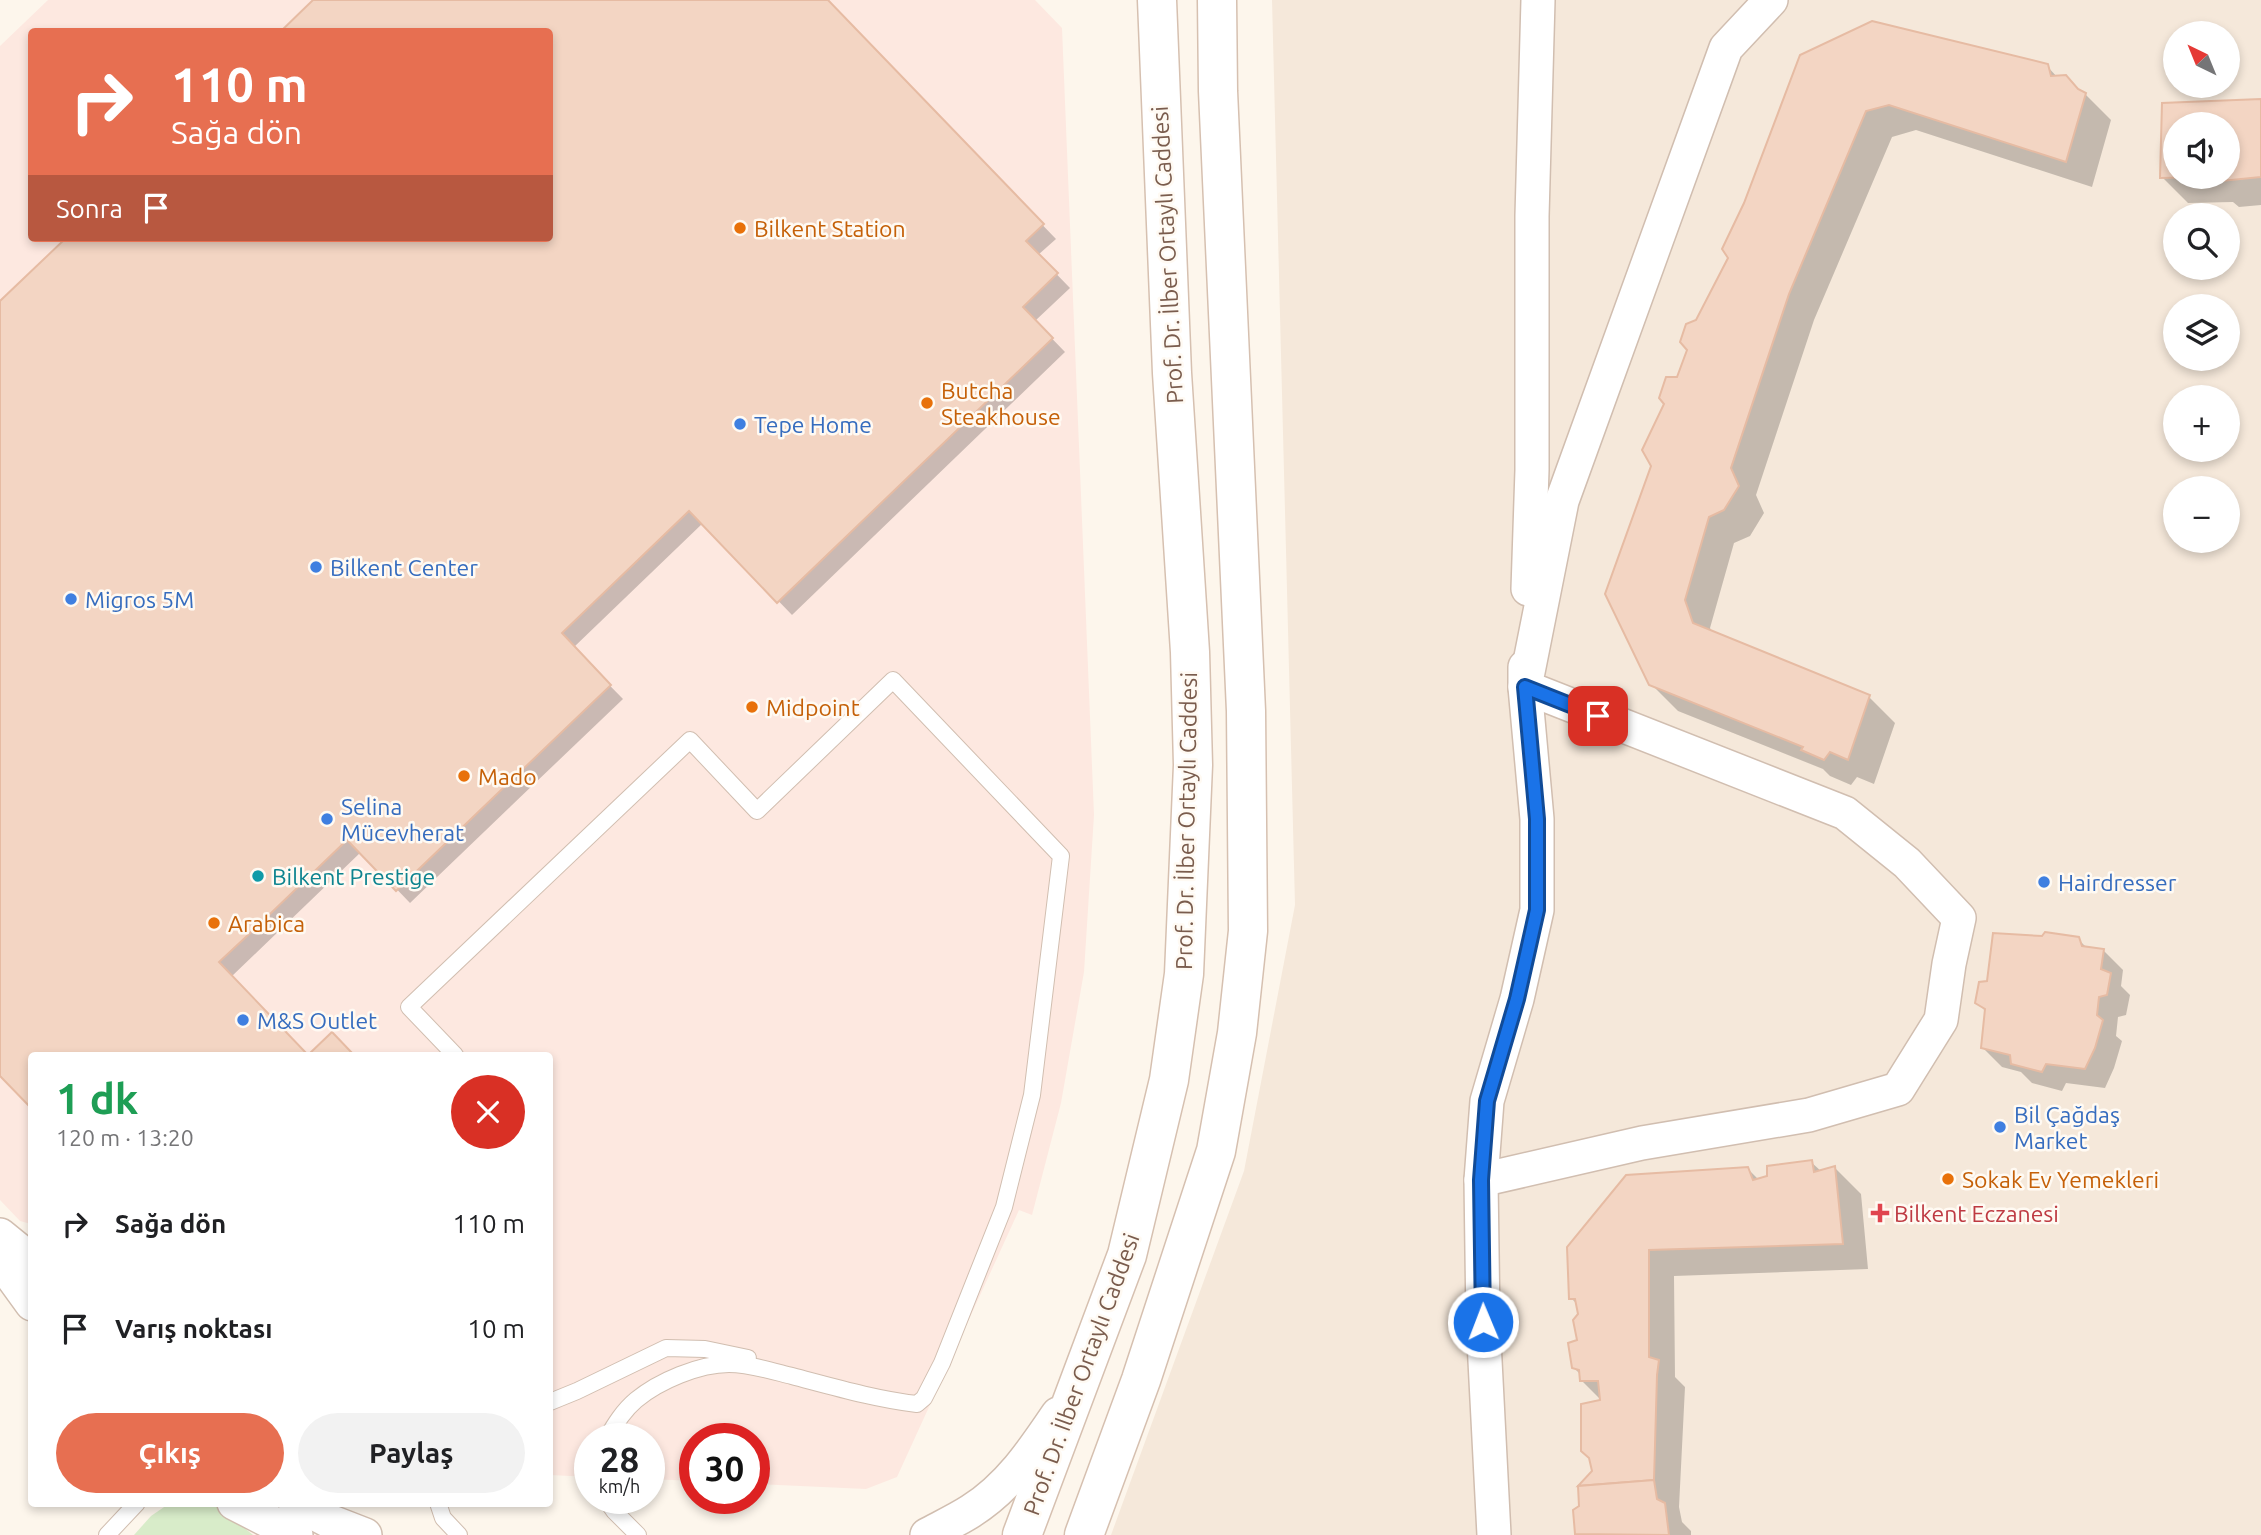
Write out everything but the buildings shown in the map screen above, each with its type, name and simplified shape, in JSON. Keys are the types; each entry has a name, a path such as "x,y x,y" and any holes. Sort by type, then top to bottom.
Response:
{"street":[{"name":"Prof. Dr. İlber Ortaylı Caddesi","path":"1023,1535 1127,1255 1166,1094 1184,974 1193,765 1190,652 1172,373 1157,0"},
{"path":"1084,1535 1141,1380 1216,1151 1237,1033 1248,931 1246,711 1218,91 1217,0"},
{"path":"1494,1535 1483,1322 1481,1180 1487,1101 1517,999 1537,910 1537,819 1525,687 1532,470 1532,216 1538,0"},
{"path":"1525,687 1562,501 1726,48 1771,0"},
{"path":"1481,1180 1642,1143 1809,1115 1898,1089 1941,1020 1959,918 1908,863 1845,813 1525,687"},
{"path":"16,1250 28,1292"},
{"path":"927,1535 970,1512 1014,1476 1040,1442 1080,1380"},
{"path":"242,1507 296,1535"},
{"path":"303,1507 365,1535"}],"lane":[{"path":"452,1052 410,1007 690,740 757,811 893,680 1061,856 1032,1095 1004,1207 942,1363 924,1398 917,1404 891,1401 761,1369 729,1364 701,1369 654,1388 635,1401 615,1423"},
{"path":"553,1401 666,1349 716,1351 747,1357 761,1369"},
{"path":"107,1535 133,1507"},
{"path":"439,1507 443,1517 459,1535"},
{"path":"617,1514 638,1535"}],"shaded area":[{"path":"48,0 1035,0 1062,28 1094,815 1084,972 1061,1103 1032,1215 1019,1210 897,1477 866,1489 770,1485 770,1423 679,1423 679,1480 665,1480 665,1423 574,1423 574,1476 553,1475 553,1052 28,1052 28,1223 20,1221 0,1200 0,46"},
{"path":"1272,0 2261,0 2261,1535 1111,1535 1244,1171 1295,905"}],"green space":[{"path":"164,1507 219,1507 253,1535 134,1535 151,1516"}],"place":[{"name":"Bilkent Station","path":"740,228"},
{"name":"Butcha Steakhouse","path":"927,403"},
{"name":"Tepe Home","path":"740,424"},
{"name":"Bilkent Center","path":"316,567"},
{"name":"Migros 5M","path":"71,599"},
{"name":"Midpoint","path":"752,707"},
{"name":"Mado","path":"464,776"},
{"name":"Selina Mücevherat","path":"327,819"},
{"name":"Bilkent Prestige","path":"258,876"},
{"name":"Hairdresser","path":"2044,882"},
{"name":"Arabica","path":"214,923"},
{"name":"M&S Outlet","path":"243,1020"},
{"name":"Bil Çağdaş Market","path":"2000,1127"},
{"name":"Sokak Ev Yemekleri","path":"1948,1179"},
{"name":"Bilkent Eczanesi","path":"1880,1213"}],"route":[{"path":"1483,1322 1481,1180 1487,1101 1517,999 1537,910 1537,819 1525,687 1598,716"}]}
